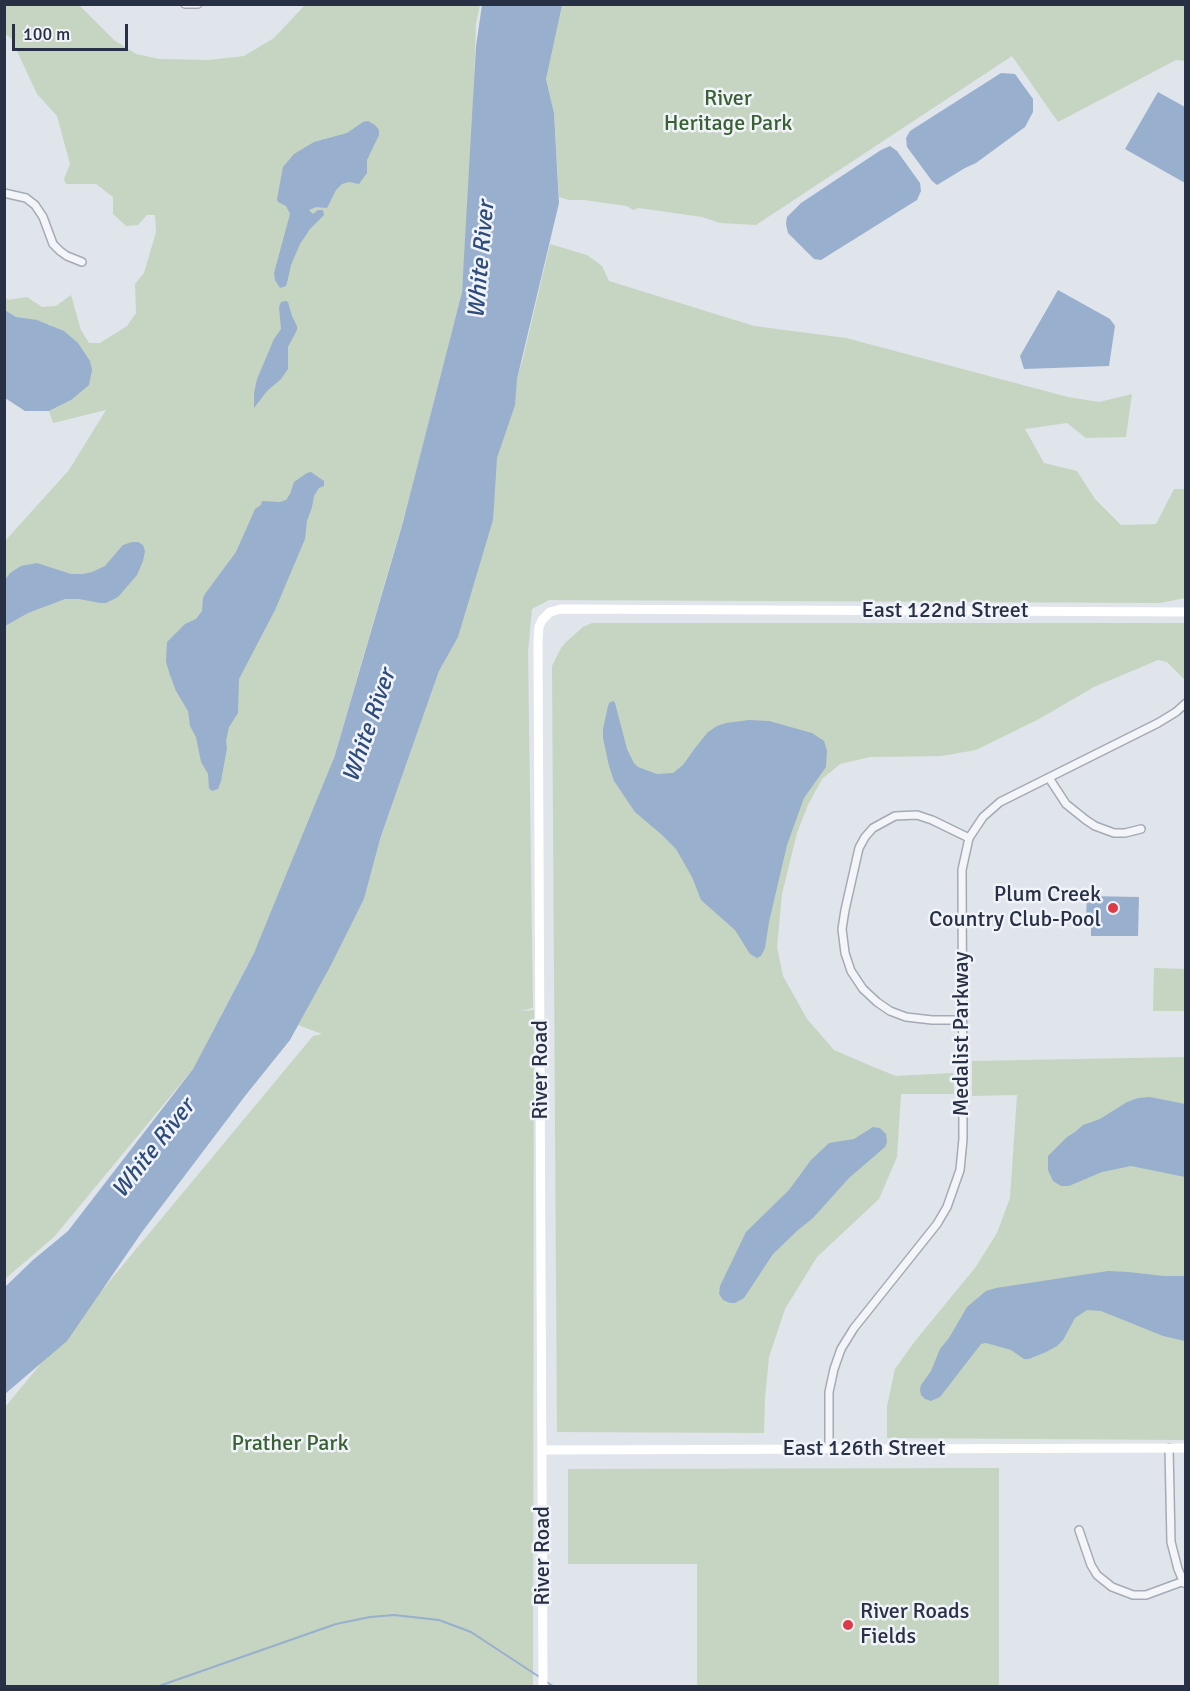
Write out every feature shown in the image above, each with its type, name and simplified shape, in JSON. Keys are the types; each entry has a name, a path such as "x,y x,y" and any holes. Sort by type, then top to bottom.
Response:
{"street":[{"path":"186,4 198,4"},
{"path":"4,193 31,201 40,213 53,244 60,251 82,262"},
{"name":"River Road","path":"543,1686 539,627 544,616 557,609 704,610"},
{"name":"East 122nd Street","path":"704,610 1185,612"},
{"name":"Medalist Parkway","path":"829,1450 830,1392 834,1369 841,1349 854,1328 937,1224 955,1188 961,1163 963,1147 962,870 969,838 983,817 1000,802 1158,723 1176,712 1185,703"},
{"path":"1049,778 1066,804 1095,826 1114,833 1141,829"},
{"path":"962,1020 906,1017 890,1011 877,1002 862,988 851,971 843,947 842,929 859,848 873,828 895,816 917,815 969,838"},
{"path":"1079,1530 1091,1565 1097,1575 1112,1587 1133,1595 1146,1595 1184,1583 1171,1542 1169,1448"},
{"name":"East 126th Street","path":"542,1450 1185,1448"}],"green space":[{"path":"5,5 79,5 114,40 136,54 159,59 209,60 244,56 274,38 305,5 480,5 476,23 471,170 462,292 407,507 330,771 268,926 193,1069 54,1237 5,1279 5,541 69,470 106,410 53,423 49,411 71,400 51,325 16,317 5,310 4,296 8,300 27,297 42,307 56,306 71,295 81,330 89,343 100,343 127,326 136,313 135,284 144,273 156,232 155,215 147,215 138,225 126,226 113,214 113,197 96,184 66,184 64,179 70,164 57,116 37,94 11,38 5,34"},
{"name":"River Heritage Park","path":"550,5 1185,5 1185,61 1176,60 1058,122 1012,56 756,225 720,223 702,217 639,208 633,210 627,206 559,197 554,113 545,74"},
{"name":"Prather Park","path":"550,244 587,255 602,266 609,281 754,326 846,338 1068,397 1099,402 1132,394 1126,437 1086,438 1067,423 1025,429 1044,463 1077,471 1095,499 1121,525 1156,524 1174,489 1185,489 1185,598 1160,603 549,600 532,609 528,652 533,1008 520,1011 534,1010 533,1686 5,1686 5,1407 313,1036 322,1034 298,1025 364,899 381,836 439,671 458,636 498,441 522,362"},
{"path":"592,623 1185,623 1185,680 1167,662 1158,660 1094,687 1039,719 976,750 941,756 870,757 840,764 822,779 808,805 797,833 782,894 777,947 783,976 807,1019 834,1050 896,1076 953,1073 954,1094 901,1094 897,1157 879,1199 817,1257 785,1309 769,1357 764,1433 557,1432 552,666 566,642 583,627"},
{"path":"1154,968 1185,969 1185,1011 1153,1011"},
{"path":"1185,1057 1185,1440 887,1438 887,1406 895,1369 975,1268 997,1233 1010,1198 1017,1095 972,1096 972,1061"},
{"name":"River Roads Fields","path":"999,1468 999,1686 697,1686 697,1564 568,1564 568,1469"}],"water":[{"name":"White River","path":"482,5 562,5 546,79 554,113 559,203 517,379 515,405 497,458 493,520 458,637 439,671 381,836 364,899 290,1040 142,1232 67,1341 5,1394 5,1287 68,1231 193,1069 254,953 334,758 403,522 462,292 476,46"},
{"path":"1001,73 1015,74 1033,99 1033,112 1025,127 976,163 937,185 907,147 906,138 910,131"},
{"path":"1158,92 1185,107 1185,183 1125,149"},
{"path":"368,121 379,130 379,135 367,160 367,173 359,184 349,182 342,184 336,190 327,208 316,207 309,210 313,214 318,210 323,210 324,215 310,229 300,244 291,265 286,286 280,288 274,273 290,214 286,206 277,199 283,167 294,154 314,142 347,133"},
{"path":"890,146 897,151 920,183 921,191 917,200 821,260 814,259 788,233 787,217 801,203"},
{"path":"1058,290 1110,319 1115,326 1109,366 1024,369 1020,356"},
{"path":"286,301 297,326 288,347 288,369 254,408 257,379 274,339 281,329 279,307 281,302"},
{"path":"5,310 16,317 37,320 64,331 78,343 90,361 92,370 89,385 71,400 49,411 25,411 5,398"},
{"path":"311,472 324,481 324,486 319,488 314,496 305,539 275,610 239,679 238,713 229,727 221,781 218,789 212,791 209,788 208,774 201,762 196,737 190,726 188,711 176,691 166,662 167,642 185,624 196,619 202,611 205,594 236,552 255,509 261,505 262,501 286,500 294,482"},
{"path":"132,542 143,545 145,551 143,561 137,575 118,597 106,603 65,599 28,613 5,626 5,580 10,573 21,566 37,563 71,574 92,572 105,566 123,545"},
{"path":"613,701 627,749 634,763 638,767 657,774 673,773 683,765 708,732 726,723 749,720 769,721 812,733 824,741 827,751 826,767 804,798 787,845 765,948 761,956 757,958 750,954 735,930 701,900 692,877 676,849 635,812 614,781 603,738 608,706"},
{"name":"Plum Creek Country Club-Pool","path":"1087,896 1139,897 1138,936 1091,936 1091,920 1086,919"},
{"path":"1150,1097 1185,1104 1185,1177 1131,1166 1102,1172 1069,1186 1061,1186 1053,1181 1048,1170 1048,1156 1067,1137 1083,1125 1100,1119 1127,1102"},
{"path":"873,1127 880,1128 886,1134 885,1147 849,1178 813,1218 773,1254 744,1298 735,1303 723,1300 719,1294 720,1286 746,1232 789,1190 811,1160 829,1143 854,1139"},
{"path":"1108,1271 1185,1276 1185,1341 1163,1336 1101,1311 1087,1310 1075,1318 1063,1340 1046,1352 1024,1359 1011,1350 986,1343 981,1344 940,1397 931,1401 921,1395 921,1385 931,1371 940,1349 967,1307 986,1291"}],"waterway":[{"path":"159,1686 336,1624 394,1615 439,1620 471,1632 541,1678"},
{"path":"545,1681 553,1686"}],"place":[{"name":"Plum Creek Country Club-Pool","path":"1113,908"},
{"name":"River Roads Fields","path":"848,1625"}]}
